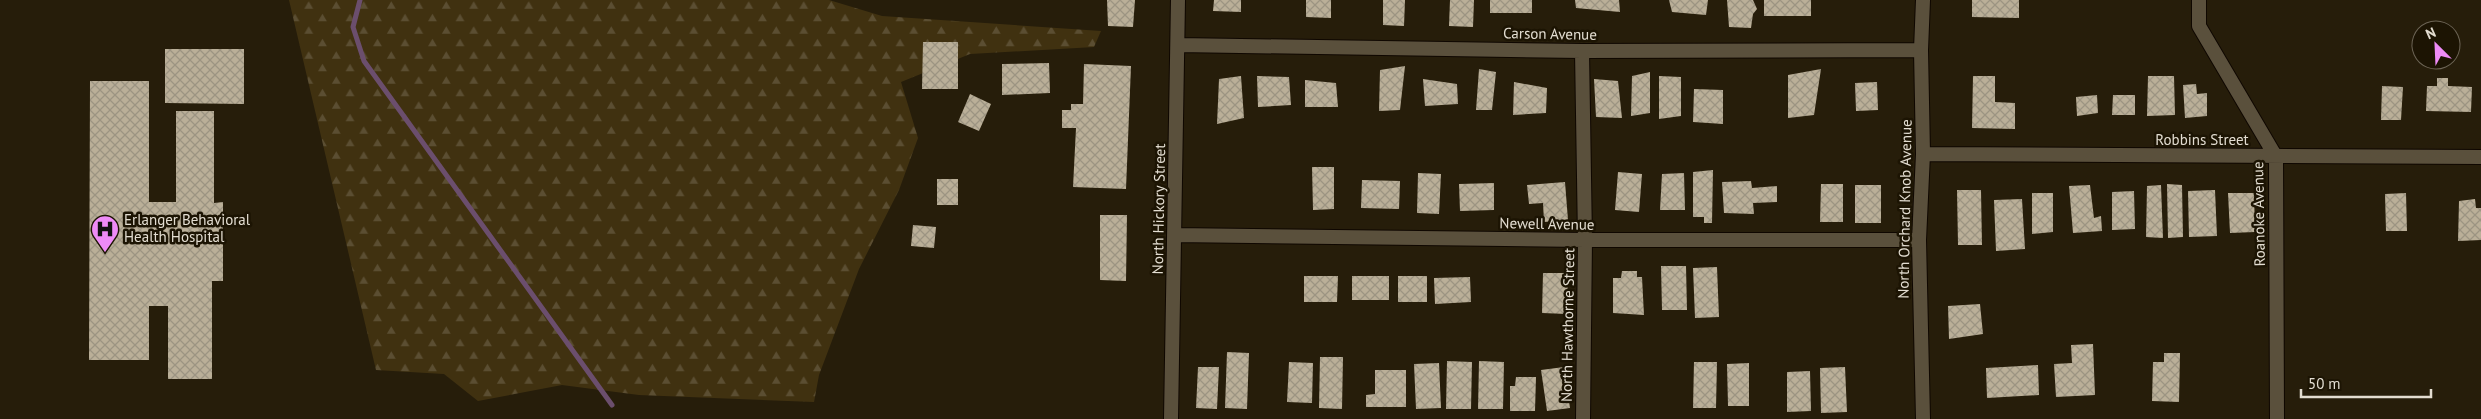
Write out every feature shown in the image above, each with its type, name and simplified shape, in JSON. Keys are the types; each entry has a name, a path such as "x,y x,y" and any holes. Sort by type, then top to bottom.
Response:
{"street":[{"name":"North Hickory Street","path":"1171,419 1178,0"},
{"name":"North Orchard Knob Avenue","path":"1923,0 1921,50 1923,154 1919,240 1923,419"},
{"name":"Roanoke Avenue","path":"2199,0 2198,26 2276,157 2277,419"},
{"name":"Carson Avenue","path":"1178,45 1582,50 1921,50"},
{"name":"North Hawthorne Street","path":"1582,50 1585,240 1583,419"},
{"name":"Robbins Street","path":"1923,154 2481,157"},
{"name":"Newell Avenue","path":"1174,235 1585,240 1919,240"}],"green space":[{"path":"289,0 829,0 882,16 1101,31 1094,47 970,54 901,82 918,138 899,190 859,269 819,375 814,402 639,395 562,385 478,401 444,374 376,370"}],"building":[{"path":"1107,0 1135,0 1133,27 1108,26"},
{"path":"1214,0 1241,0 1241,12 1213,11"},
{"path":"1306,0 1331,0 1331,18 1306,17"},
{"path":"1383,0 1405,0 1404,26 1383,25"},
{"path":"1450,0 1474,0 1473,27 1449,26"},
{"path":"1490,0 1532,0 1532,13 1490,13"},
{"path":"1575,0 1619,0 1620,12 1576,8"},
{"path":"1669,0 1708,0 1706,15 1672,12"},
{"path":"1727,0 1753,0 1757,9 1753,14 1751,28 1729,27"},
{"path":"1764,0 1811,0 1811,16 1764,16"},
{"path":"1972,0 2019,0 2019,18 1972,17"},
{"path":"923,42 958,42 958,89 922,89"},
{"path":"165,49 244,49 244,104 165,103"},
{"path":"1049,63 1050,93 1002,95 1002,64"},
{"path":"1084,64 1131,66 1126,189 1073,187 1076,128 1062,128 1062,110 1071,110 1071,104 1083,104"},
{"path":"1405,66 1400,110 1379,111 1380,70"},
{"path":"1479,69 1496,72 1492,110 1476,110"},
{"path":"1821,69 1814,115 1788,118 1788,75"},
{"path":"1650,72 1650,113 1631,116 1632,76"},
{"path":"1241,76 1244,118 1217,124 1219,79"},
{"path":"1257,76 1289,77 1291,105 1258,107"},
{"path":"1659,76 1681,77 1681,116 1659,119"},
{"path":"1973,76 1995,76 1995,102 2015,103 2015,129 1972,128"},
{"path":"2148,76 2174,76 2175,115 2147,116"},
{"path":"2437,78 2448,78 2448,86 2472,87 2471,112 2426,111 2427,86 2437,86"},
{"path":"1423,79 1457,84 1458,104 1425,106"},
{"path":"1594,79 1618,81 1622,118 1596,117"},
{"path":"1305,80 1336,83 1338,107 1305,107"},
{"path":"90,81 149,81 149,202 176,202 176,111 214,111 214,203 223,202 223,281 212,281 212,379 168,379 168,306 149,306 149,360 89,360"},
{"path":"1514,82 1547,88 1546,113 1513,115"},
{"path":"1877,82 1878,110 1856,111 1855,83"},
{"path":"2196,84 2197,94 2207,93 2207,116 2185,118 2183,85"},
{"path":"2382,86 2403,87 2401,120 2381,120"},
{"path":"1694,89 1723,90 1723,124 1693,122"},
{"path":"970,94 991,104 979,131 958,122"},
{"path":"2097,95 2098,113 2077,116 2076,97"},
{"path":"2113,95 2135,95 2135,115 2112,115"},
{"path":"1312,167 1334,167 1334,209 1313,210"},
{"path":"1713,170 1712,223 1704,223 1704,217 1693,217 1693,172"},
{"path":"1618,172 1642,174 1639,212 1615,210"},
{"path":"1418,173 1441,174 1439,214 1417,213"},
{"path":"1684,173 1685,210 1660,210 1662,174"},
{"path":"937,179 958,179 958,205 937,205"},
{"path":"1362,180 1400,181 1399,209 1361,208"},
{"path":"1751,181 1752,188 1777,186 1777,202 1753,203 1754,214 1724,213 1722,182"},
{"path":"1565,182 1568,220 1544,222 1543,203 1529,204 1527,185"},
{"path":"1494,183 1494,210 1460,211 1459,184"},
{"path":"1821,184 1843,184 1843,222 1820,222"},
{"path":"2167,184 2182,185 2183,237 2168,238"},
{"path":"1855,185 1881,185 1881,223 1855,223"},
{"path":"2090,185 2094,218 2101,216 2102,231 2073,233 2069,186"},
{"path":"2161,185 2163,238 2146,237 2147,186"},
{"path":"1957,190 1981,190 1982,245 1958,245"},
{"path":"2215,190 2217,236 2189,237 2188,191"},
{"path":"2134,191 2135,229 2112,230 2112,192"},
{"path":"2032,193 2053,193 2053,232 2032,234"},
{"path":"2228,193 2254,193 2255,232 2230,233"},
{"path":"2406,193 2407,231 2386,231 2385,194"},
{"path":"2022,199 2025,249 1996,251 1994,200"},
{"path":"2475,199 2476,208 2481,208 2481,240 2458,241 2459,201"},
{"path":"1100,215 1127,215 1126,281 1100,280"},
{"path":"913,225 936,227 934,248 911,246"},
{"path":"1661,266 1686,266 1687,310 1662,310"},
{"path":"1717,267 1719,317 1695,318 1693,268"},
{"path":"1622,271 1637,271 1637,277 1642,277 1644,315 1613,313 1613,278 1621,278"},
{"path":"1543,273 1568,273 1567,314 1542,313"},
{"path":"1304,276 1338,276 1337,302 1304,302"},
{"path":"1352,276 1389,276 1389,300 1352,300"},
{"path":"1398,276 1427,276 1427,302 1398,302"},
{"path":"1470,277 1471,302 1435,304 1434,278"},
{"path":"1980,304 1983,334 1949,339 1948,306"},
{"path":"2093,344 2095,395 2056,397 2054,364 2072,363 2071,345"},
{"path":"1227,352 1249,353 1247,409 1225,408"},
{"path":"2164,353 2180,353 2179,402 2152,401 2153,362 2164,362"},
{"path":"1320,357 1343,357 1342,409 1319,408"},
{"path":"1447,361 1472,362 1471,409 1446,409"},
{"path":"1479,361 1504,362 1503,409 1478,409"},
{"path":"1289,362 1313,363 1312,403 1287,402"},
{"path":"1694,362 1717,362 1716,408 1693,408"},
{"path":"1439,363 1441,408 1416,409 1414,364"},
{"path":"1749,363 1749,406 1728,406 1727,364"},
{"path":"2038,365 2039,395 1987,398 1986,368"},
{"path":"1198,367 1219,367 1217,409 1196,408"},
{"path":"1564,367 1570,408 1547,411 1541,370"},
{"path":"1845,367 1847,412 1821,413 1820,368"},
{"path":"1375,370 1406,370 1406,407 1366,407 1366,395 1375,394"},
{"path":"1810,371 1811,411 1787,412 1787,372"},
{"path":"1516,377 1536,377 1535,411 1510,411 1510,386 1515,386"}],"waterway":[{"path":"360,0 353,27 364,61 612,405"}],"place":[{"name":"Erlanger Behavioral Health Hospital","path":"105,253"}]}
